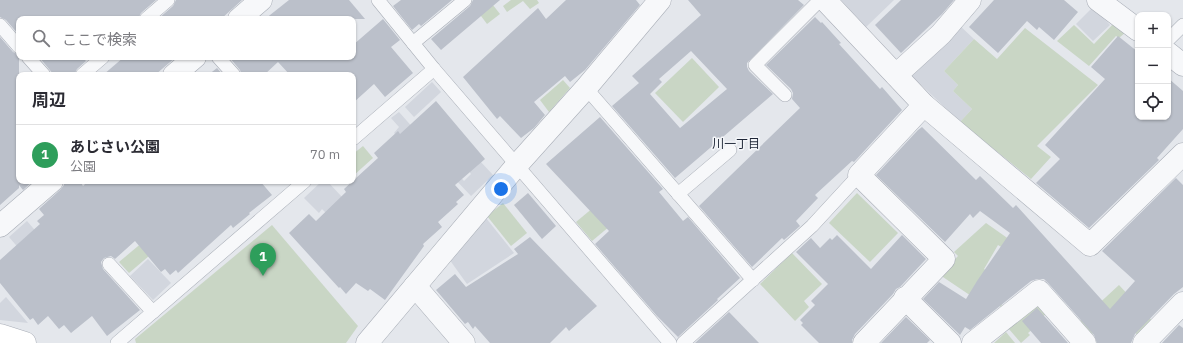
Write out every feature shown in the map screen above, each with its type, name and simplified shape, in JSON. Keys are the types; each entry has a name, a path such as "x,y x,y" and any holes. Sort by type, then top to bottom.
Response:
{"street":[{"path":"242,16 261,0"},
{"path":"825,0 924,105 1090,245 1183,154"},
{"path":"896,75 941,34 970,0"},
{"path":"1098,0 1135,28"},
{"path":"367,343 517,165 586,88 654,2"},
{"path":"1171,55 1183,65"},
{"path":"178,72 192,60"},
{"path":"864,343 905,298 944,259 859,175 924,105"},
{"path":"0,226 49,184"},
{"path":"415,286 464,343"},
{"path":"973,343 1039,291 1085,343"},
{"path":"905,298 950,343"},
{"path":"1144,343 1183,303"},
{"path":"0,335 25,343"}],"lane":[{"path":"149,16 168,0"},
{"path":"378,0 434,69 670,343"},
{"path":"413,43 465,0"},
{"path":"785,95 755,65 820,0"},
{"path":"0,25 16,44"},
{"path":"1171,37 1183,25"},
{"path":"31,60 41,72"},
{"path":"85,72 99,60"},
{"path":"221,60 231,72"},
{"path":"356,136 434,69"},
{"path":"586,88 753,280"},
{"path":"678,194 730,150"},
{"path":"682,343 812,226 859,175"},
{"path":"117,343 302,184"},
{"path":"110,264 153,312"}],"shaded area":[{"path":"841,0 894,0 866,27"},
{"path":"1093,7 1110,25 1093,41 1076,24"},
{"path":"959,25 974,39 944,71 958,85 953,91 972,109 960,122 911,75"},
{"path":"432,82 441,92 414,117 405,107"},
{"path":"399,112 430,147 416,158 394,133 399,127 391,118"},
{"path":"442,157 464,181 471,174 468,170 479,160 493,175 471,196 438,161"},
{"path":"319,184 330,184 342,197 326,213 322,209 319,213 304,198"},
{"path":"486,218 514,253 467,284 449,259"},
{"path":"27,221 51,249 33,265 9,237"},
{"path":"148,259 171,283 153,300 130,276"},
{"path":"6,297 28,323 0,320 0,303"}],"green space":[{"path":"489,0 500,14 487,24 472,4"},
{"path":"511,0 537,0 539,3 530,9 523,1 507,12 503,6"},
{"path":"1115,22 1127,31 1119,38 1116,36 1089,66 1057,41 1074,25 1094,44"},
{"path":"1025,28 1098,85 1037,146 1051,157 1031,179 960,122 972,109 953,91 958,85 944,71 974,39 997,59"},
{"path":"692,58 719,87 683,122 655,93"},
{"path":"563,80 570,88 549,112 540,100"},
{"path":"363,146 373,158 356,173 356,152"},
{"path":"857,193 898,233 870,262 829,223"},
{"path":"606,197 622,216 592,241 576,222"},
{"path":"503,203 527,233 511,246 487,216"},
{"path":"174,216 183,227 129,273 119,262"},
{"path":"986,223 1013,242 1008,251 998,245 984,269 993,276 1004,300 1001,307 987,297 983,304 940,275 958,256 954,252"},
{"path":"272,225 358,326 346,343 136,343 135,339"},
{"path":"792,253 822,284 804,301 809,307 795,321 760,284"},
{"path":"1119,285 1155,324 1140,338 1119,315 1108,319 1092,334 1080,321"},
{"path":"1036,305 1046,314 1032,326 1034,328 1028,333 1030,335 1021,343 1008,328"},
{"path":"1006,332 1015,343 994,343"}],"building":[{"path":"0,0 156,0 140,16 16,16 16,32 6,20 0,17"},
{"path":"176,0 242,0 224,16 161,16 173,6"},
{"path":"289,0 349,0 365,19 356,19 356,16 269,16"},
{"path":"401,0 452,0 421,26 419,24 412,30 393,6"},
{"path":"473,0 500,0 441,50 431,39 470,6"},
{"path":"566,0 636,0 640,5 585,70 570,82 565,76 534,102 545,115 534,128 521,138 500,116 497,119 463,77 538,8 546,19"},
{"path":"688,0 798,0 804,5 747,63 749,71 773,94 675,178 612,106 639,83 632,76 701,15","holes":["691,51 727,89 680,128 650,94 662,82 659,79"]},
{"path":"901,0 954,0 942,14 901,53 875,25"},
{"path":"994,0 1064,0 1078,12 1054,40 1039,27 1037,30 1027,21 998,53 969,27"},
{"path":"815,17 821,23 822,22 841,43 839,44 880,89 882,87 902,110 854,162 852,161 815,195 818,198 796,221 800,226 784,240 782,238 752,267 699,206 800,108 792,99 793,93 791,89 766,65"},
{"path":"383,19 400,40 391,47 413,73 385,97 374,84 356,100 356,72 287,72 278,62 267,72 241,72 232,60 356,60 356,42"},
{"path":"1118,36 1135,50 1135,120 1171,120 1171,81 1183,91 1183,129 1157,158 1159,160 1089,228 1036,183 1060,159 1045,145 1105,79 1091,67"},
{"path":"0,37 16,54 16,60 19,60 19,72 16,72 16,184 30,184 23,190 19,185 19,188 0,205"},
{"path":"42,60 86,61 76,72 52,72"},
{"path":"120,60 172,60 158,72 106,72"},
{"path":"217,68 220,72 212,72"},
{"path":"436,101 485,159 455,185 464,195 456,202 458,204 438,222 442,227 423,244 424,246 385,300 370,289 368,291 356,283 346,294 289,233 309,214 316,221 346,192 344,189 349,184 356,184 356,178 378,158 374,153 398,131 400,134"},
{"path":"600,117 663,189 659,192 683,221 688,217 740,278 678,337 657,316 595,244 609,231 546,164"},
{"path":"922,127 976,180 980,176 1013,208 1016,205 1110,309 1135,281 1102,251 1176,178 1183,185 1183,287 1174,294 1135,334 1131,343 1097,343 1094,335 1044,279 1031,281 970,330 965,327 960,335 923,299 939,282 966,299 1010,233 980,211 973,218 970,214 945,242 876,175"},
{"path":"263,184 272,195 233,228 231,225 178,273 176,270 170,275 165,269 161,272 135,241 115,259 111,256 104,258 101,262 103,269 140,310 107,336 92,316 71,333 64,325 59,329 48,316 38,325 33,318 30,320 0,283 0,260 40,224 37,221 44,215 39,209 64,185"},
{"path":"528,193 556,226 542,239 514,205"},
{"path":"837,235 871,269 902,235 926,259 855,334 852,343 819,343 801,325 803,323 800,320 815,305 811,301 828,284 796,252 811,238 820,248 830,238 832,240"},
{"path":"530,237 597,306 569,331 566,327 550,343 490,343 475,326 473,329 468,322 465,324 436,290 455,274 466,287 518,254 514,249"},
{"path":"1037,308 1068,343 1041,343 1022,321"},
{"path":"729,312 759,343 695,343"},
{"path":"906,317 930,340 927,343 881,343"},
{"path":"1179,325 1183,328 1183,343 1162,343"}],"place":[{"name":"あじさい公園","path":"263,276"}],"district":[{"name":"川一丁目","path":"736,144"}]}
